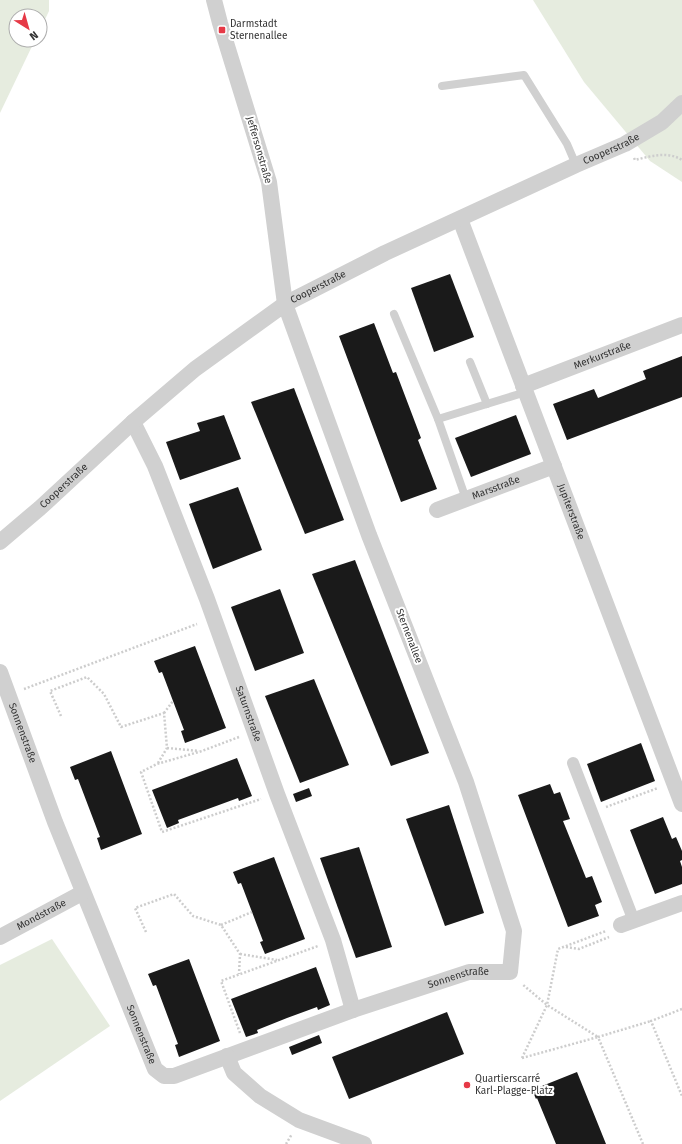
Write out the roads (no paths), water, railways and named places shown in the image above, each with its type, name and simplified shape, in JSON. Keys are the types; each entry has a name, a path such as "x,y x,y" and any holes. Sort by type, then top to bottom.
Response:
{"street":[{"name":"Jeffersonstraße","path":"214,0 269,182 285,304"},
{"name":"Cooperstraße","path":"0,542 40,508 133,422 195,369 285,304 385,253 625,144 662,122 682,103"},
{"name":"Jupiterstraße","path":"460,219 682,804"},
{"name":"Sternenallee","path":"285,304 369,534 466,782 514,931 510,972"},
{"name":"Merkurstraße","path":"525,389 682,325"},
{"name":"Saturnstraße","path":"133,422 155,466 207,599 277,794 333,940 353,1010"},
{"name":"Marsstraße","path":"437,510 554,466"},
{"name":"Sonnenstraße","path":"0,672 52,816 82,893 155,1069 164,1076 174,1076 353,1010 469,972 510,972"},
{"path":"573,763 628,923 682,903"},
{"name":"Mondstraße","path":"0,938 82,893"},
{"path":"227,1056 234,1073 260,1096 299,1120 364,1144"}],"lane":[{"path":"442,86 524,75 567,144 576,165"},
{"path":"394,314 438,418 466,499"},
{"path":"470,362 487,404"},
{"path":"438,418 487,404 525,389"}],"place":[{"name":"Darmstadt Sternenallee","path":"222,30"},
{"name":"Quartierscarré Karl-Plagge-Platz","path":"467,1085"}]}
